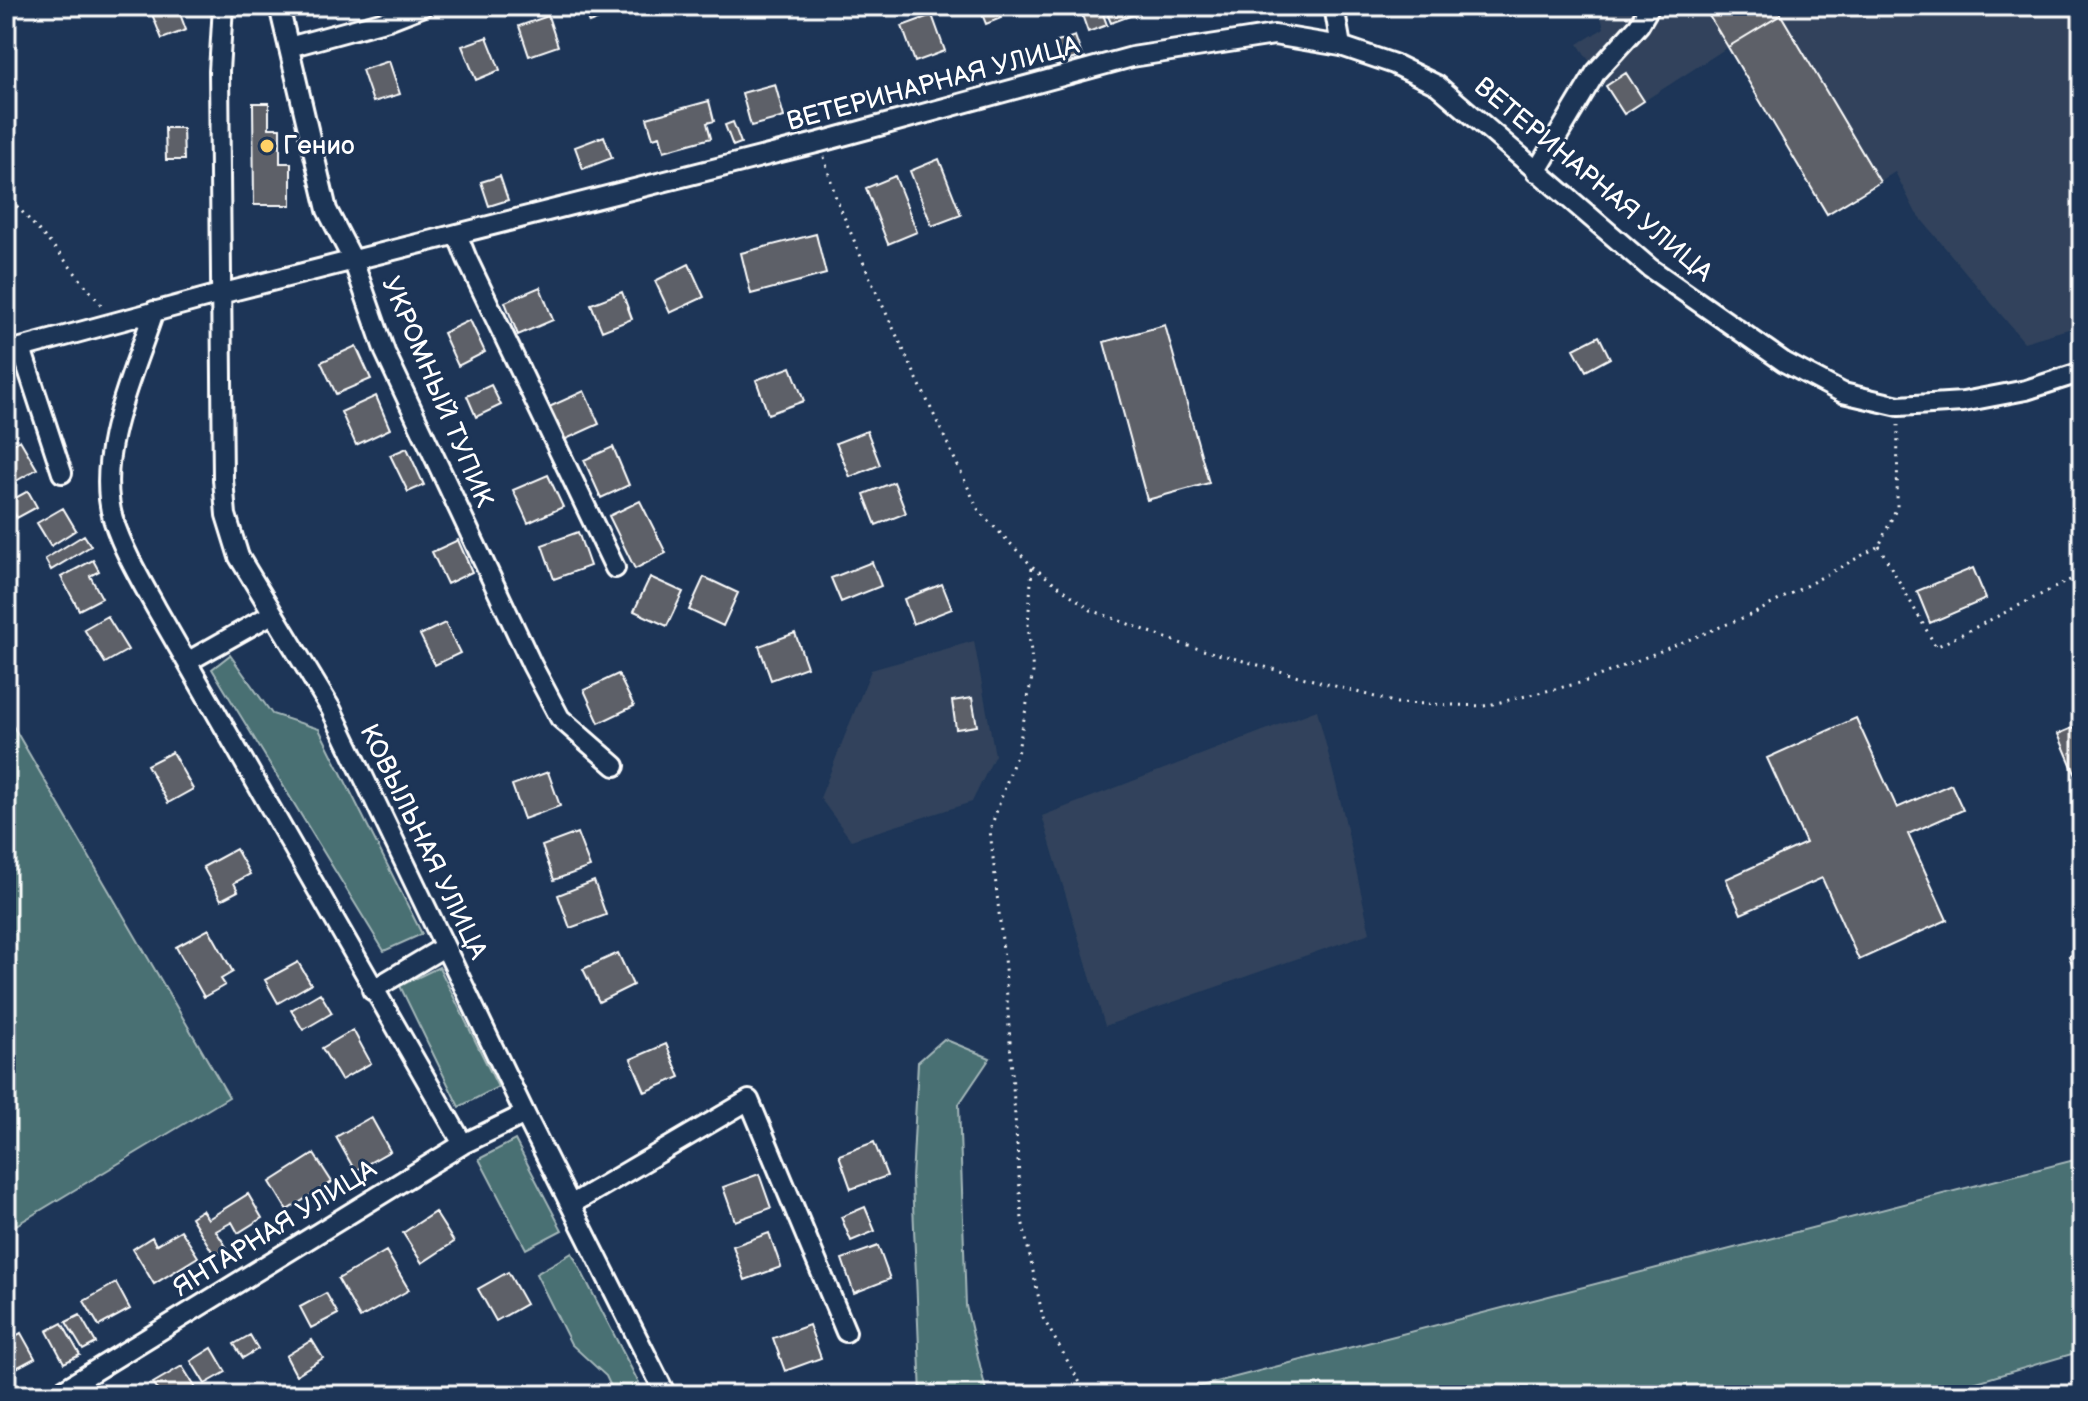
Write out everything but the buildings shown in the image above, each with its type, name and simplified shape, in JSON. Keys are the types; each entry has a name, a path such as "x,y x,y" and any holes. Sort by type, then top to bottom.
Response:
{"street":[{"name":"КОВЫЛЬНАЯ УЛИЦА","path":"223,6 219,71 223,479 226,515 239,557 331,709 525,1114 666,1395"},
{"name":"УКРОМНЫЙ ТУПИК","path":"279,6 327,210 353,260 385,352 560,718 615,766"},
{"path":"289,47 388,20 424,6"},
{"path":"1334,6 1341,46"},
{"path":"1536,172 1596,72 1639,25 1650,6"},
{"name":"ВЕТЕРИНАРНАЯ УЛИЦА","path":"14,350 154,311 820,142 1132,57 1274,35 1341,46 1394,64 1437,85 1650,268 1784,362 1843,393 1899,406 1963,402 2026,390 2082,372"},
{"path":"457,234 615,568"},
{"path":"154,311 112,440 108,489 114,520 135,571 372,990 463,1144"},
{"path":"14,350 62,473"},
{"path":"187,662 272,614"},
{"path":"372,990 444,947"},
{"path":"572,1204 749,1100 846,1332"},
{"name":"ЯНТАРНАЯ УЛИЦА","path":"55,1395 463,1144 525,1114"}],"path":[{"path":"820,142 836,198 873,285 979,511 1033,567 1091,610 1185,645 1397,703 1484,706 1584,682 1757,612 1879,546 1897,507 1899,406"},
{"path":"6,194 115,322"},
{"path":"1879,546 1936,647 2082,574"},
{"path":"1033,567 1028,624 1033,672 1018,750 990,830 1005,968 1022,1220 1043,1318 1087,1395"}],"shaded area":[{"path":"1598,6 2082,6 2082,325 2024,342 1916,213 1895,172 1827,214 1728,47 1624,114 1578,44 1604,28"},
{"path":"974,641 995,755 972,802 851,840 820,798 871,670"},
{"path":"1317,710 1370,933 1105,1026 1042,816"}],"green space":[{"path":"230,655 272,714 319,729 422,934 384,951 212,669"},
{"path":"6,714 229,1097 6,1231"},
{"path":"439,967 498,1087 459,1107 400,986"},
{"path":"944,1039 990,1058 959,1104 966,1306 987,1395 921,1395 912,1180 918,1062"},
{"path":"515,1140 562,1230 526,1249 479,1159"},
{"path":"2082,1158 2082,1351 1932,1395 1166,1395"},
{"path":"572,1253 645,1395 615,1395 606,1376 571,1344 536,1274"}],"place":[{"name":"Генио","path":"267,146"}]}
